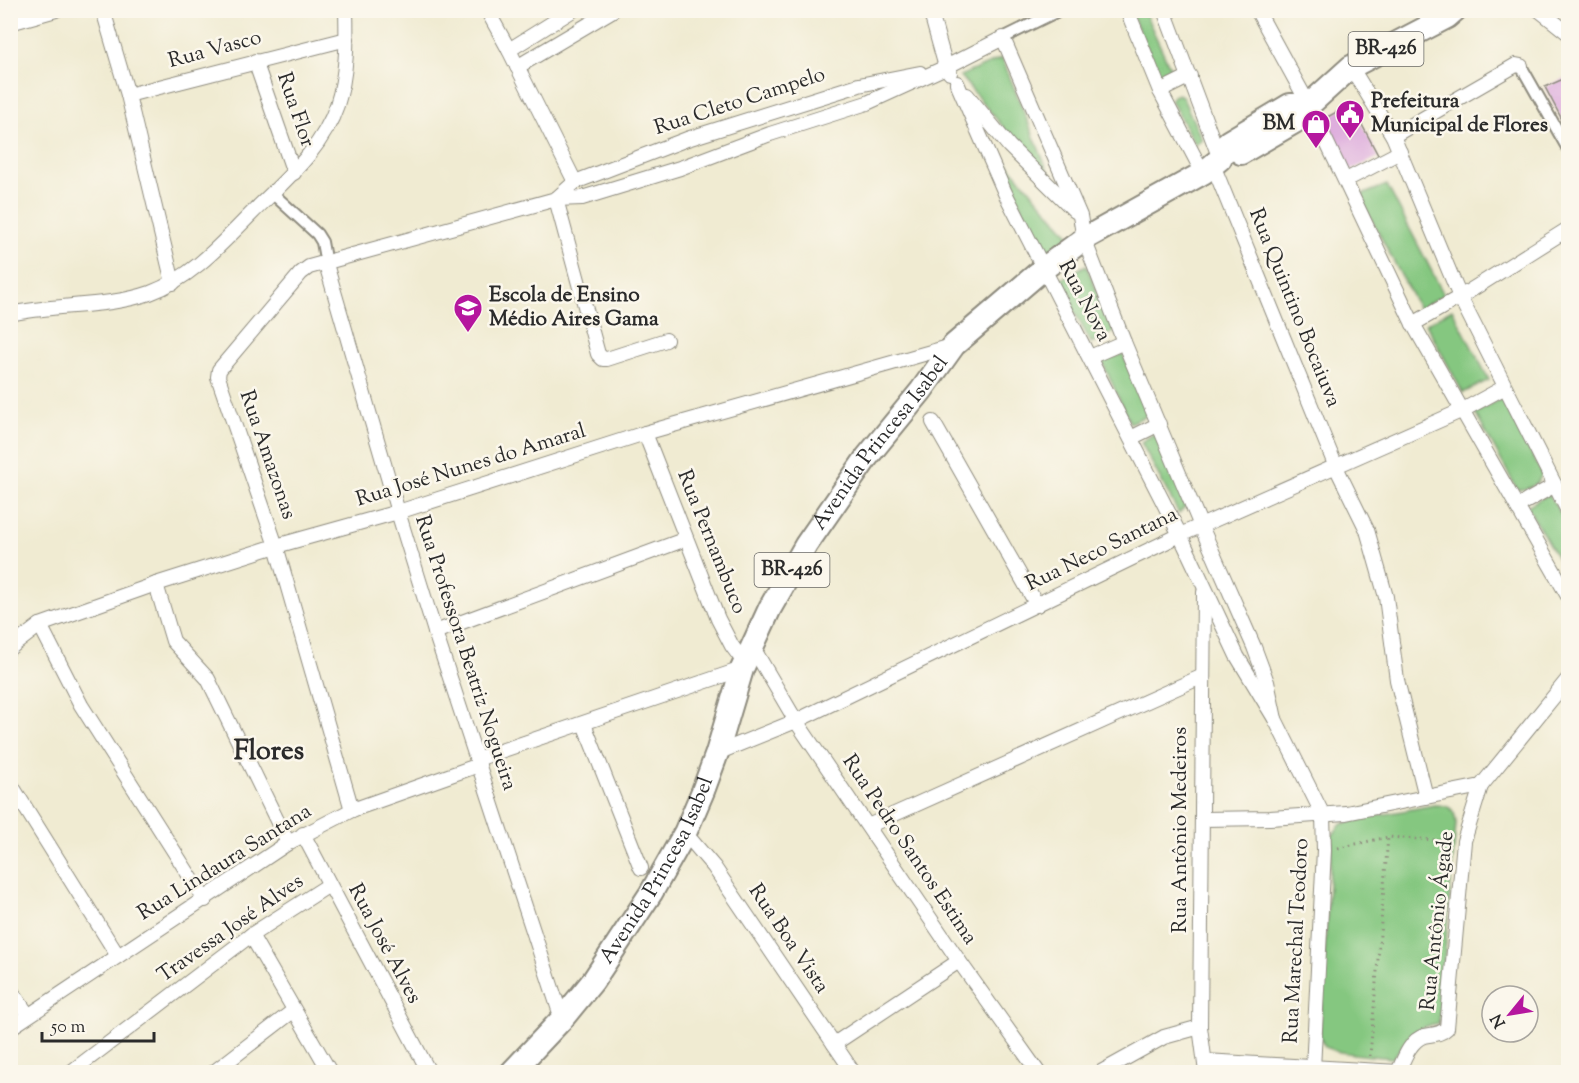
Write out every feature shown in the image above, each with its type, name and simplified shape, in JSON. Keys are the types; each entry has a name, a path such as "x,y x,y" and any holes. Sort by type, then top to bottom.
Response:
{"main road":[{"name":"Avenida Princesa Isabel","path":"512,1072 562,1019 593,981 651,892 685,832 717,753 746,659 770,608 806,545 867,457 921,391 954,345 1043,268 1084,239 1298,120 1309,105 1351,67 1447,17 1455,10"}],"street":[{"path":"10,23 56,10"},
{"path":"103,10 128,95 173,283"},
{"path":"10,314 34,309 118,300 148,293 173,283 199,265 294,173 319,141 336,106 344,75 347,39 346,10"},
{"path":"487,10 575,182"},
{"path":"509,50 573,10"},
{"path":"517,67 613,10"},
{"name":"Rua Nova","path":"930,10 946,67 957,83 1009,146 1080,216"},
{"name":"Rua Cleto Campelo","path":"218,377 219,370 301,273 309,267 556,199 582,198 680,168 770,134 867,103 946,67 1060,10"},
{"path":"1127,10 1160,91 1212,166"},
{"path":"1164,10 1190,76 1212,166"},
{"path":"1257,10 1309,105 1413,324 1569,596"},
{"path":"1539,10 1569,33"},
{"name":"Rua Nova","path":"1003,38 1080,216 1084,239 1124,342 1254,647 1267,682 1275,718"},
{"name":"Rua Vasco","path":"128,95 347,39"},
{"name":"Rua Flor","path":"255,61 294,173"},
{"path":"1393,136 1516,65 1521,66 1569,149"},
{"name":"Rua Cleto Campelo","path":"556,199 575,182 687,140 859,85 946,67"},
{"path":"1351,67 1393,136 1460,297 1569,511"},
{"path":"1160,91 1190,76"},
{"name":"Rua Nova","path":"957,83 1005,193 1180,535 1237,656 1275,718"},
{"path":"1346,180 1400,152"},
{"name":"Rua Quintino Bocaiuva","path":"1212,166 1336,467 1367,530 1386,597 1397,680 1426,797"},
{"path":"272,193 317,234 322,242 326,264"},
{"path":"556,199 598,354 603,359 608,359 666,340"},
{"path":"1413,324 1569,229"},
{"name":"Rua Professora Beatriz Nogueira","path":"326,264 435,632 562,1019"},
{"path":"1090,357 1124,342"},
{"name":"Rua José Nunes do Amaral","path":"10,648 40,625 156,584 276,546 398,512 645,433 954,345"},
{"name":"Rua Amazonas","path":"218,377 276,546 352,810"},
{"name":"Rua Neco Santana","path":"717,753 796,721 1180,535 1463,410 1505,387"},
{"path":"933,422 1037,605"},
{"path":"1131,438 1159,424"},
{"name":"Rua Pernambuco","path":"645,433 718,619 732,646 746,659"},
{"path":"1518,506 1555,485"},
{"path":"435,632 686,539"},
{"path":"156,584 173,641 208,680 288,843"},
{"name":"Rua Antônio Medeiros","path":"1204,588 1200,1027 1206,1067"},
{"path":"1220,620 1238,610"},
{"path":"40,625 81,705 205,900"},
{"path":"1237,656 1254,647"},
{"name":"Rua Pedro Santos Estima","path":"746,659 796,721 959,961 1038,1072"},
{"name":"Rua Lindaura Santana","path":"10,1028 303,834 352,810 584,724 746,659"},
{"path":"868,826 1203,676"},
{"path":"1203,819 1346,813 1481,786 1569,679"},
{"path":"1275,718 1323,815"},
{"path":"584,724 641,868"},
{"path":"10,783 118,956"},
{"name":"Rua Antônio Ágade","path":"1398,1072 1416,1040 1421,1036 1438,1034 1447,1028 1464,841 1481,786"},
{"name":"Rua Marechal Teodoro","path":"1313,1069 1324,850 1323,815"},
{"name":"Rua Boa Vista","path":"685,832 714,867 853,1072"},
{"name":"Rua José Alves","path":"303,834 429,1072"},
{"name":"Travessa José Alves","path":"71,1072 251,935 329,885"},
{"path":"251,935 330,1072"},
{"path":"834,1044 959,961"},
{"path":"10,989 28,1015"},
{"path":"214,1072 293,1011"},
{"path":"1101,1072 1164,1037 1200,1027"},
{"path":"1206,1067 1398,1072"}],"path":[{"path":"1369,1071 1388,837"},
{"path":"1324,850 1388,837 1464,841"}],"green space":[{"path":"1130,11 1144,11 1173,74 1168,79 1161,79"},
{"path":"1002,58 1049,174 1050,182 960,76"},
{"path":"1178,94 1182,96 1202,140 1195,145 1171,100"},
{"path":"994,153 1005,161 1070,236 1046,254"},
{"path":"1387,185 1444,295 1419,309 1359,196"},
{"path":"1086,265 1114,332 1091,343 1058,281"},
{"path":"1452,309 1489,380 1463,393 1426,324"},
{"path":"1123,354 1148,415 1130,423 1102,361"},
{"path":"1502,398 1542,474 1538,482 1529,488 1517,489 1475,413"},
{"path":"1157,432 1188,503 1179,514 1141,442"},
{"path":"1549,494 1568,528 1568,577 1527,506"},
{"path":"1434,805 1450,808 1456,823 1439,1023 1418,1031 1407,1040 1393,1058 1349,1054 1328,1048 1323,1044 1320,1030 1332,836 1340,825 1354,820"}],"building":[{"path":"1568,77 1568,131 1545,87"},
{"name":"Prefeitura Municipal de Flores","path":"1351,104 1379,157 1347,172 1320,121"}],"place":[{"name":"Prefeitura Municipal de Flores","path":"1350,140"},
{"name":"BM","path":"1316,150"},
{"name":"Escola de Ensino Médio Aires Gama","path":"468,334"}],"district":[{"name":"Flores","path":"269,752"}]}
